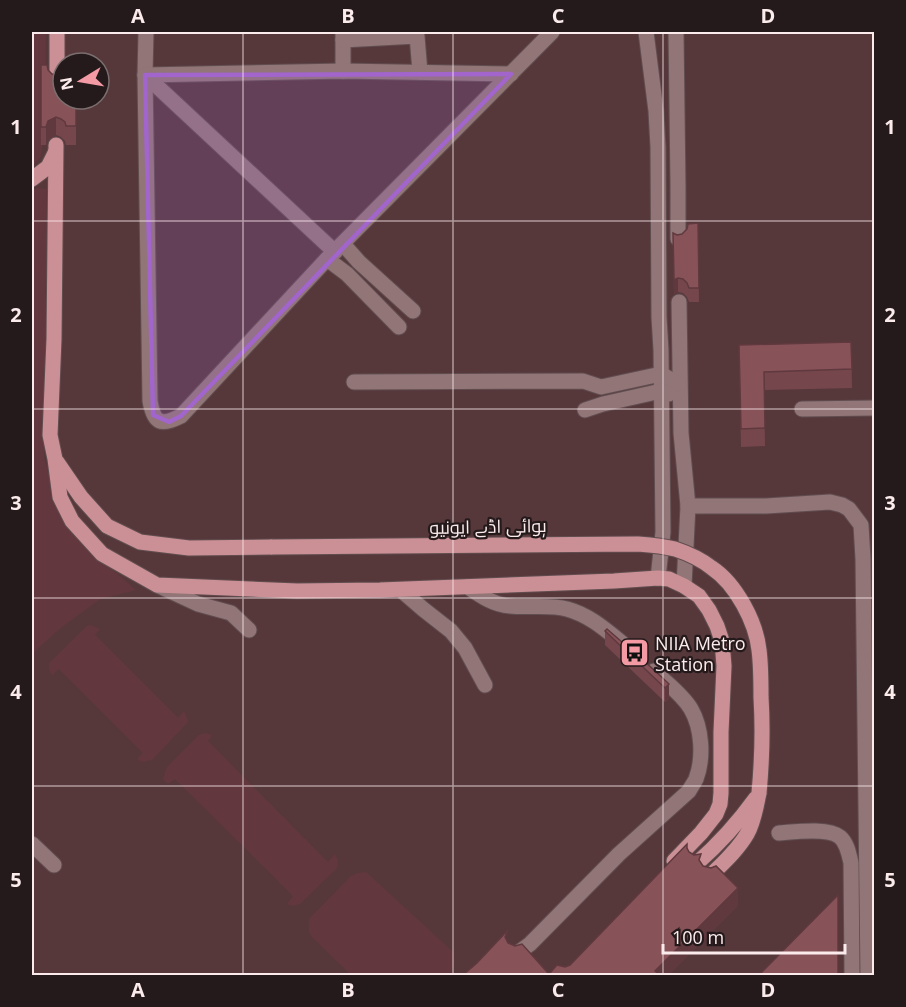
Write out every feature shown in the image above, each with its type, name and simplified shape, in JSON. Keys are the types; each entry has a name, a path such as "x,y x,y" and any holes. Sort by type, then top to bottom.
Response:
{"main road":[{"path":"57,32 57,51"},
{"name":"ہوائی اڈے ایونیو","path":"32,179 48,166 55,149 54,339 50,435 60,497 72,521 102,554 157,585 297,591 401,590 658,578"},
{"name":"ہوائی اڈے ایونیو","path":"55,459 81,497 107,526 140,542 189,548 638,544 675,549 713,568 728,583 755,631 759,650 762,705 762,762 759,794 747,834 738,847 709,877"},
{"path":"658,578 669,579 699,596 717,626 722,641 724,666 720,804 709,823 660,875"},
{"path":"696,864 722,840 759,794"}],"street":[{"path":"146,32 150,402 153,415 159,421 169,422 181,416 335,252 552,32"},
{"path":"646,32 658,147 663,532 658,578"},
{"path":"676,32 678,239"},
{"path":"343,70 343,36 417,36 420,72"},
{"path":"145,75 343,70 511,74"},
{"path":"145,75 335,252 347,274 399,327"},
{"path":"335,252 359,262 413,311"},
{"path":"659,317 679,310 681,434 688,506 684,586"},
{"path":"661,374 680,390"},
{"path":"354,382 583,381 601,387 661,374"},
{"path":"585,410 661,391 680,390"},
{"path":"802,409 874,408"},
{"path":"688,506 766,506 830,502 849,509 861,525 870,763 866,825 868,975"},
{"path":"157,585 198,604 231,613 249,630"},
{"path":"468,587 488,600 508,606 564,608 599,624 677,692 690,707 699,730 701,750 699,766 696,780 689,791 619,854 530,944 515,954"},
{"path":"401,590 451,631 465,648 485,685"},
{"path":"842,838 866,825"},
{"path":"779,833 834,833 842,838 848,849 851,863 852,975"},
{"path":"32,844 54,865"}],"highlighted area":[{"path":"511,74 181,416 169,422 153,415 145,75"}],"shaded area":[{"path":"32,32 874,32 874,975 32,975"},
{"path":"32,32 46,32 45,135 40,158 32,167"},
{"path":"37,188 47,189 44,457 54,493 85,546 136,590 100,599 58,630 32,654 32,191"},
{"path":"90,625 100,629 95,635 178,718 184,711 187,723 152,760 142,762 137,759 143,753 59,669 52,675 49,670 49,663"},
{"path":"205,733 212,735 208,741 328,862 335,854 338,861 337,868 300,904 293,906 287,904 293,896 175,779 168,784 163,779 167,767 199,735"},
{"path":"366,872 453,952 454,965 448,975 351,975 312,937 309,932 309,919 351,876"}],"building":[{"path":"41,65 47,65 51,73 51,111 76,111 76,126 66,126 65,122 56,117 48,121 46,127 41,127"},
{"path":"698,223 699,288 689,288 683,279 674,280 673,233 682,234 688,224"},
{"path":"851,342 852,369 764,372 765,428 741,429 739,345"},
{"path":"607,629 669,684 665,688 605,631"},
{"path":"687,844 689,852 694,855 701,854 699,860 703,866 711,868 716,866 738,888 655,971 660,975 463,975 508,930 505,937 508,943 515,946 522,944 549,974 557,965 565,967 570,965"},
{"path":"838,895 838,975 759,975"}],"place":[{"name":"NIIA Metro Station","path":"634,653"}]}
